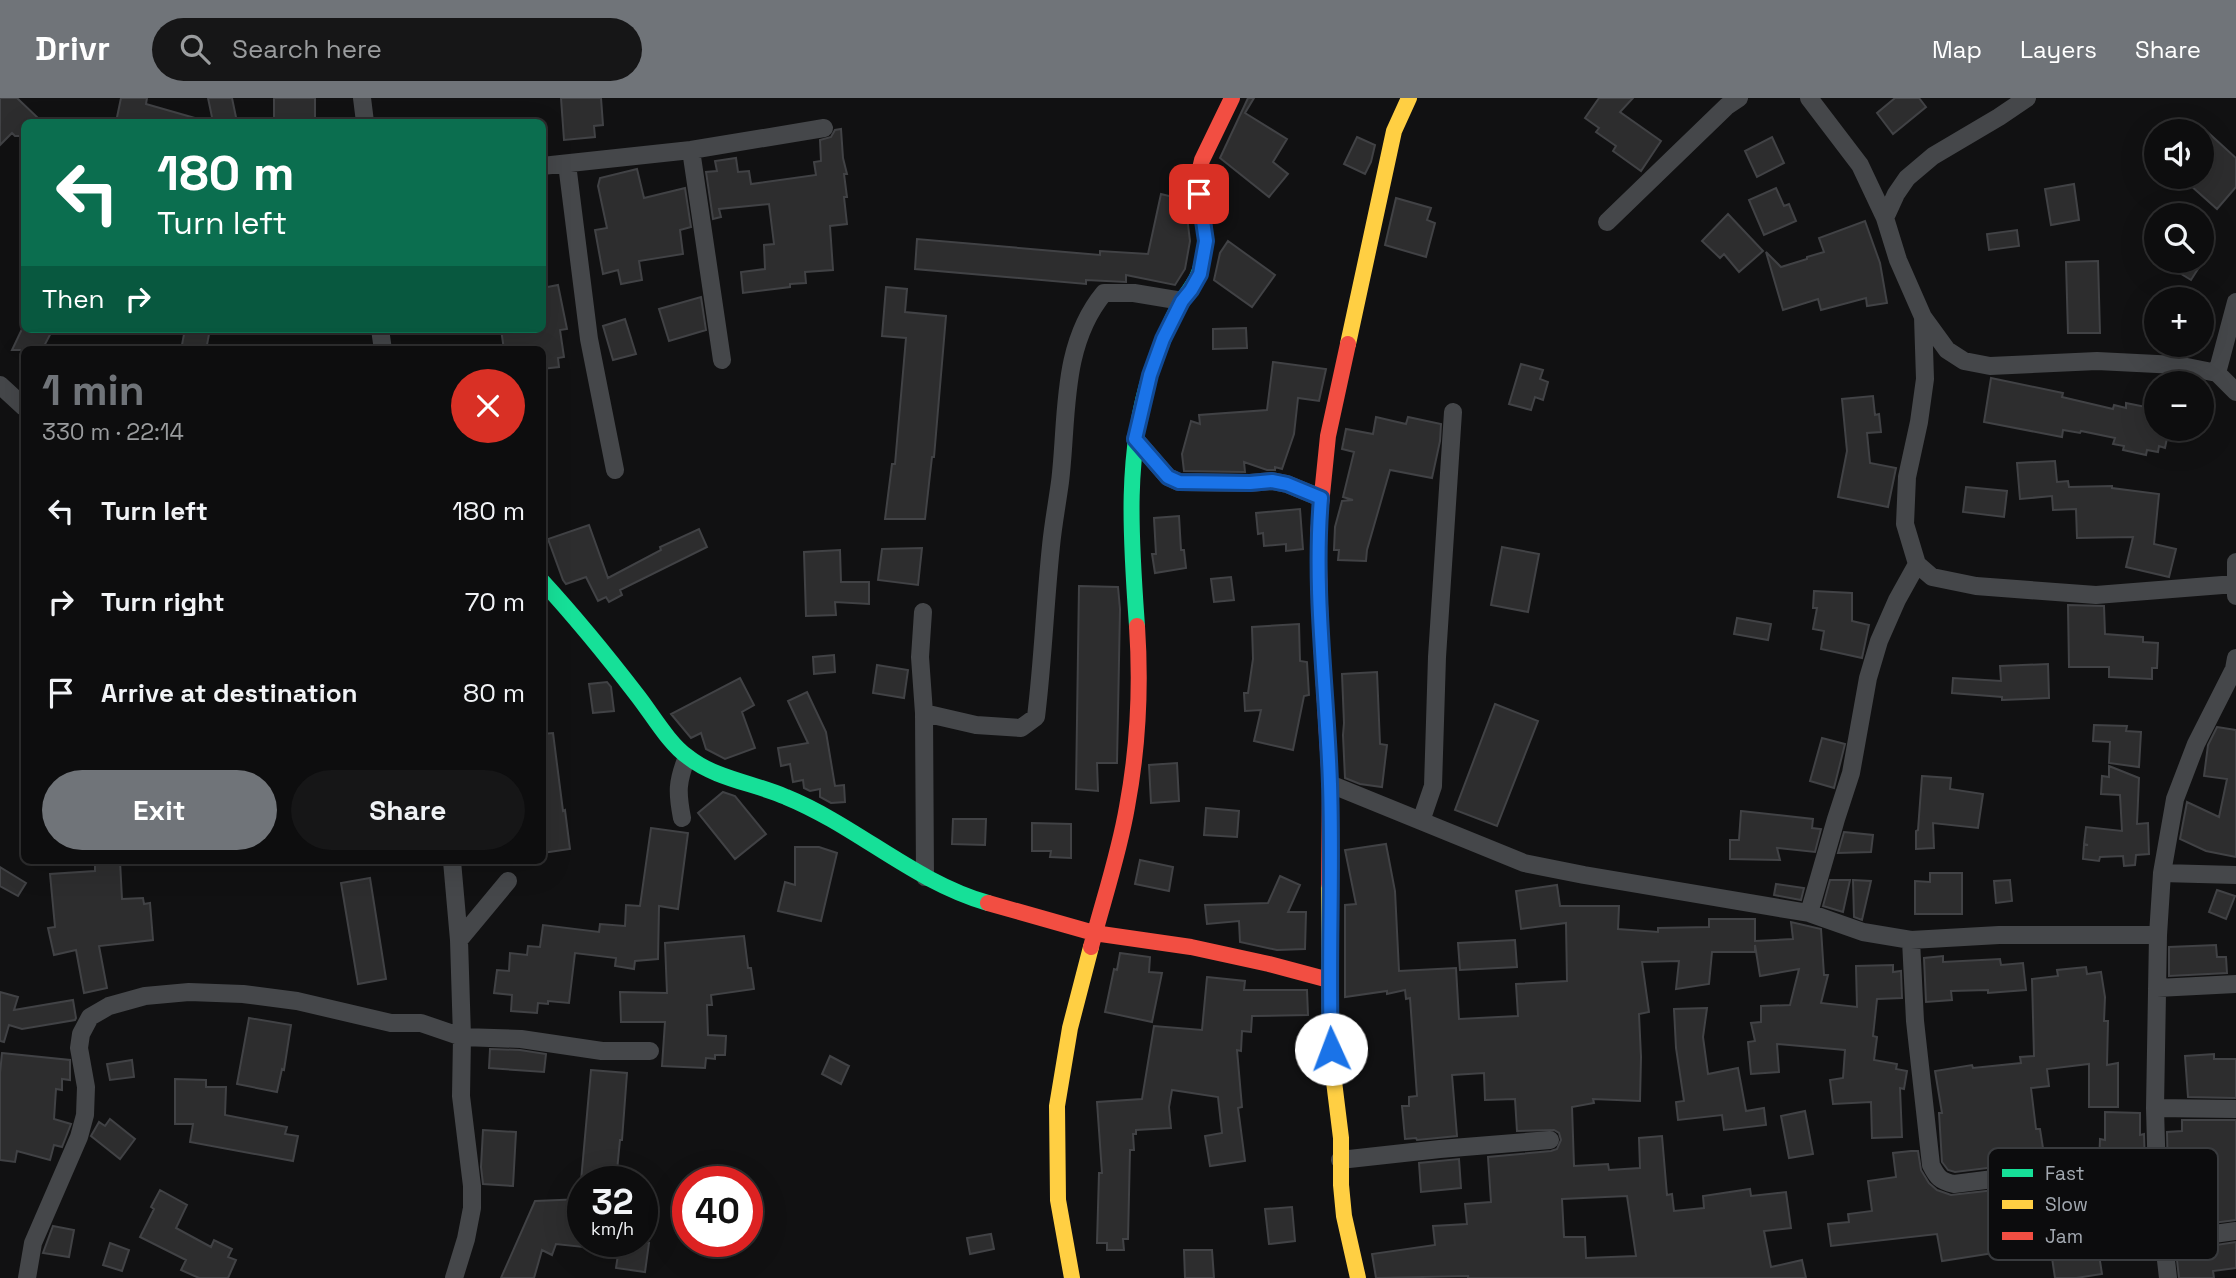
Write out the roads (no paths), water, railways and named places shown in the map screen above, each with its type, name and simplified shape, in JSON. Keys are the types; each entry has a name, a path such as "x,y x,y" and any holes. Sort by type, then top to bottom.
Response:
{"street":[{"path":"362,98 365,119"},
{"path":"1072,1278 1058,1200 1057,1106 1070,1028 1127,808 1135,744 1140,677 1132,559 1135,439 1150,375 1163,339 1182,301 1200,274 1206,241 1198,177 1202,160 1232,98"},
{"path":"1358,1278 1344,1216 1341,1139 1331,1049 1330,784 1318,534 1328,436 1335,400 1394,131 1409,98"},
{"path":"1607,222 1727,106 1739,98"},
{"path":"1809,98 1860,165 1885,218 1898,260 1923,317 1947,350 1964,361 1990,366 2097,361 2176,365 2217,373 2236,392"},
{"path":"1885,218 1907,178 1924,163 2027,98"},
{"path":"546,166 691,150 824,128"},
{"path":"691,150 722,360"},
{"path":"567,164 589,339 615,470"},
{"path":"924,713 976,724 1021,728 1036,717 1070,370 1078,336 1094,304 1104,293 1134,293 1182,301"},
{"path":"2217,373 2236,302"},
{"path":"1923,317 1925,379 1907,477 1905,524 1917,564 1932,577 1976,586 2096,595 2236,590 2236,562"},
{"path":"0,385 21,404"},
{"path":"1420,821 1433,786 1437,657 1453,411"},
{"path":"1135,439 1168,477 1179,482 1272,481 1321,498"},
{"path":"1809,914 1851,773 1868,678 1879,641 1917,564"},
{"path":"546,585 584,626 687,758 721,775 787,797 844,827 925,877 974,900 1094,933 1191,947 1329,980"},
{"path":"923,612 920,657 924,713 925,877"},
{"path":"2156,1148 2158,935 2162,873 2175,799 2196,744 2235,666"},
{"path":"682,818 677,792 679,776 687,758"},
{"path":"1330,784 1524,863 1809,914 1863,932 1911,940 1999,935 2158,935"},
{"path":"452,864 459,940 461,1096 472,1186 472,1208 466,1239 454,1278"},
{"path":"2162,873 2236,875"},
{"path":"459,940 508,881"},
{"path":"1911,940 1914,1021 1931,1164 1942,1182 1954,1184 1988,1180"},
{"path":"2157,988 2236,984"},
{"path":"27,1278 33,1242 79,1137 85,1115 86,1087 79,1048 81,1034 90,1017 109,1006 145,996 189,992 243,994 297,1001 391,1023 421,1023 462,1037 521,1039 601,1051 650,1051"},
{"path":"2155,1108 2236,1109"},
{"path":"1340,1160 1550,1140"},
{"path":"2218,1234 2236,1231"},
{"path":"2166,1260 2168,1278"}]}
